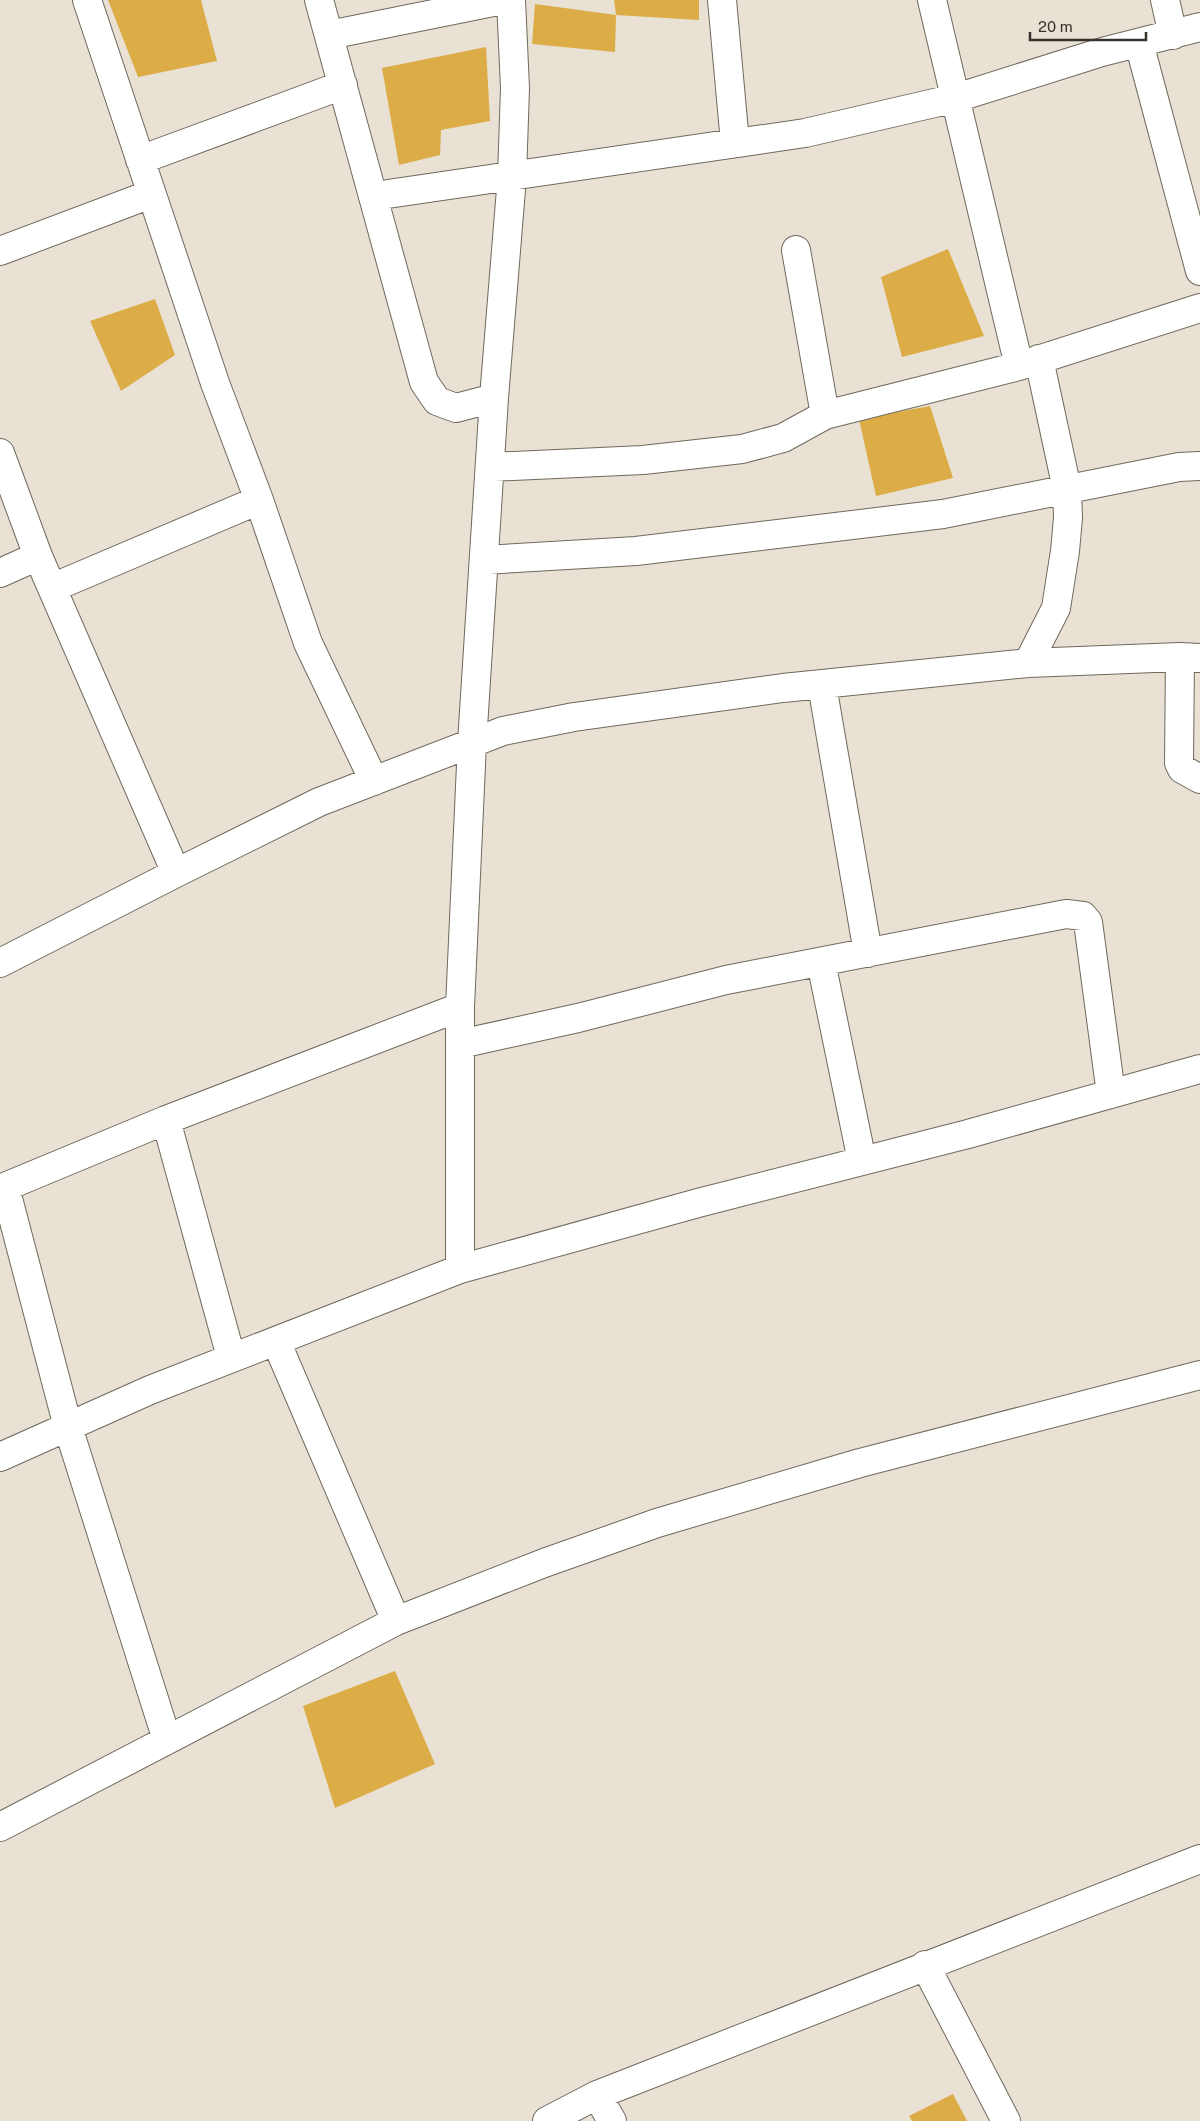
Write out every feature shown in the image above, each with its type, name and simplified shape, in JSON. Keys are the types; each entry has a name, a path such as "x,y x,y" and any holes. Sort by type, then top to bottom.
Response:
{"street":[{"path":"87,0 215,382 259,500 308,643 374,781"},
{"path":"319,0 424,382 438,401 456,408 494,398"},
{"path":"329,35 503,0"},
{"path":"460,1269 460,1007 472,743 494,398 512,177 516,88 511,0"},
{"path":"722,0 736,143"},
{"path":"932,0 956,98 1029,362 1067,489 1068,518 1065,551 1056,608 1028,663"},
{"path":"1165,0 1173,35"},
{"path":"374,196 805,133 956,98 1139,43 1200,27"},
{"path":"1139,43 1200,271"},
{"path":"140,160 343,85"},
{"path":"0,251 151,194"},
{"path":"796,250 825,415"},
{"path":"490,467 643,460 742,449 783,438 825,415 1029,362 1200,308"},
{"path":"484,560 636,551 943,514 1179,467 1200,466"},
{"path":"3,470 38,556 176,873"},
{"path":"52,588 259,500"},
{"path":"0,573 38,556"},
{"path":"0,963 319,802 503,730 574,717 784,688 1028,663 1190,658 1179,762 1182,769 1200,779"},
{"path":"822,684 868,953"},
{"path":"460,1044 578,1018 726,980 1066,914 1083,916 1088,922 1111,1094"},
{"path":"821,962 862,1161"},
{"path":"167,1740 68,1426 2,1188 166,1120 460,1007"},
{"path":"0,1457 150,1390 460,1269 698,1203 862,1161 1200,1069"},
{"path":"166,1120 232,1357"},
{"path":"276,1341 396,1621"},
{"path":"0,1827 396,1621 544,1563 657,1523 860,1462 1200,1375"},
{"path":"547,2121 597,2095 925,1965 1200,1859"},
{"path":"925,1965 1006,2121"},
{"path":"597,2095 612,2121"}],"building":[{"path":"108,0 201,0 217,61 138,77"},
{"path":"614,0 699,0 699,20 616,15"},
{"path":"535,4 616,15 615,52 532,44"},
{"path":"486,47 490,121 441,130 440,155 399,165 382,68"},
{"path":"948,249 984,336 902,357 881,277"},
{"path":"155,299 175,355 121,391 90,321"},
{"path":"930,406 953,478 876,496 859,419"},
{"path":"395,1671 435,1764 335,1808 303,1706"},
{"path":"953,2094 967,2121 912,2121 909,2116"}]}
